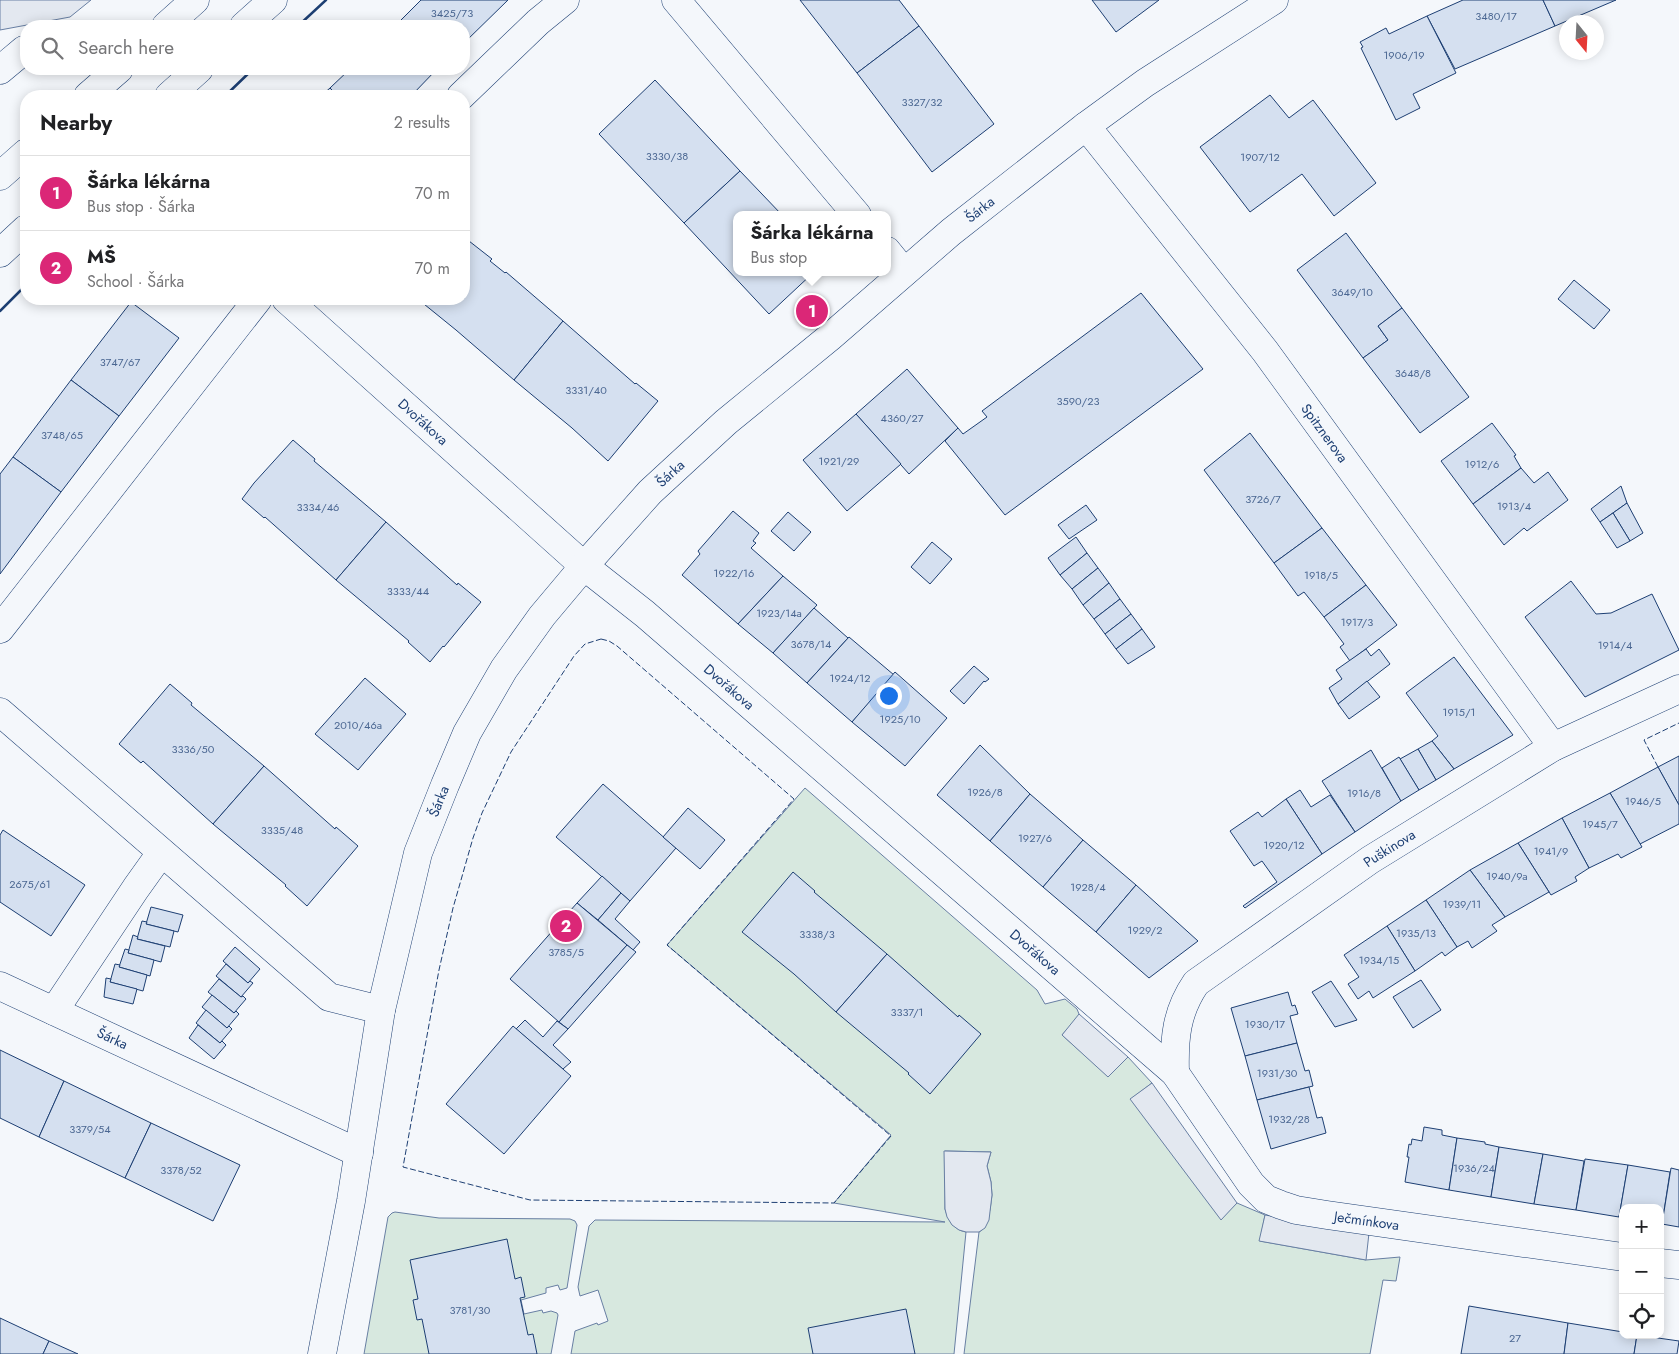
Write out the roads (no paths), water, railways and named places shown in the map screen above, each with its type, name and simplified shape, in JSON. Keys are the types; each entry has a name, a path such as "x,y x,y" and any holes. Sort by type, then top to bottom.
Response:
{"main road":[{"path":"173,20 195,0"},
{"path":"251,20 273,0"},
{"path":"467,90 538,22 565,0"},
{"path":"676,0 854,211"},
{"name":"Šárka","path":"322,1354 359,1153 381,1010 418,853 468,734 504,669 542,616 584,566 657,486 726,422 830,337 950,232 1086,126 1145,83 1238,9 1274,0"},
{"path":"0,70 20,53"},
{"path":"95,90 112,75"},
{"path":"176,90 192,75"},
{"name":"Spitznerova","path":"1086,126 1265,351 1553,747"},
{"path":"0,166 20,153"},
{"path":"0,176 20,158"},
{"path":"0,253 20,235"},
{"path":"891,256 904,272"},
{"path":"0,629 253,305"},
{"name":"Dvořákova","path":"293,305 584,566 653,620 1175,1073"},
{"name":"Puškinova","path":"1175,1073 1175,1045 1179,1016 1186,998 1196,983 1370,860 1553,747 1679,689"},
{"path":"0,712 329,997 381,1010"},
{"path":"54,1010 161,853"},
{"name":"Šárka","path":"0,986 359,1153"},
{"name":"Ječmínkova","path":"1175,1073 1250,1184 1266,1199 1296,1210 1619,1256"},
{"path":"1664,1263 1679,1265"}],"place":[{"name":"Šárka lékárna","path":"812,311"},
{"name":"MŠ","path":"566,926"}]}
